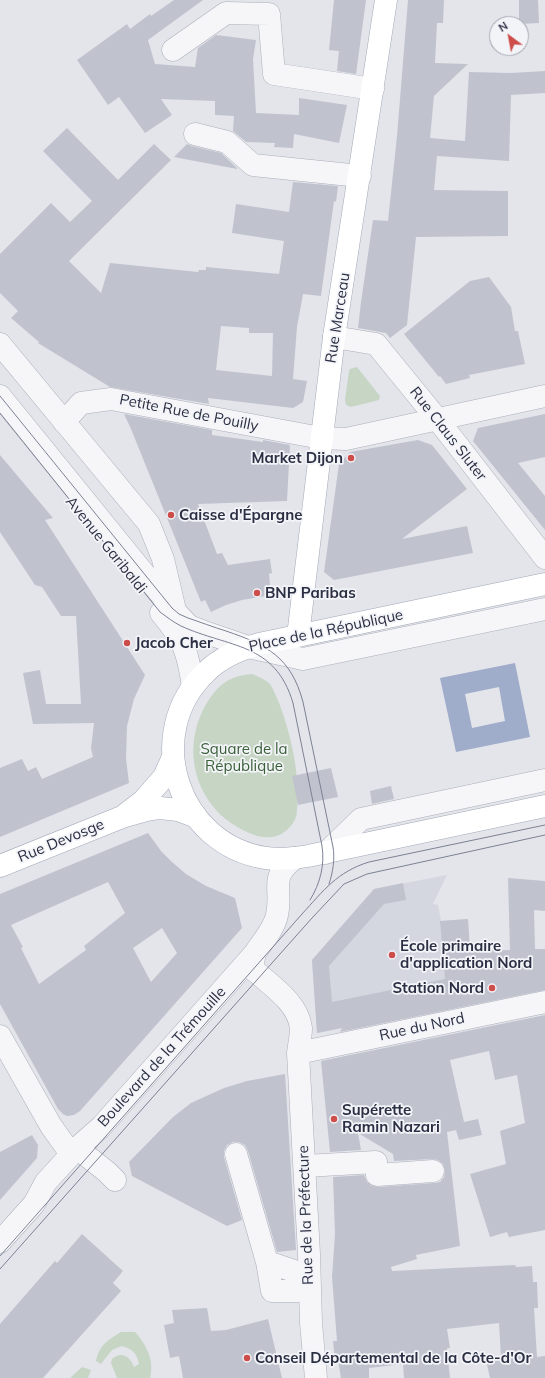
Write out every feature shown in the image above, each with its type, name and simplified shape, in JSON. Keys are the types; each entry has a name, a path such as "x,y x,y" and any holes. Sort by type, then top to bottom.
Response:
{"main road":[{"name":"Rue Marceau","path":"298,636 334,337 386,0"},
{"name":"Place de la République","path":"545,584 248,647 221,660 206,671 184,701 176,722 173,738 173,757 177,782 184,799 194,816 210,833 228,845 244,853 267,858 294,858 326,853 545,806"},
{"path":"122,817 143,801 164,777 173,757"},
{"path":"122,817 160,808 178,810 194,816"},
{"name":"Rue Devosge","path":"0,866 122,817"}],"street":[{"path":"173,50 226,13 269,14 274,74 373,89"},
{"path":"196,134 227,142 253,165 360,176"},
{"name":"Rue Claus Sluter","path":"334,337 376,344 438,420 545,558"},
{"name":"Avenue Garibaldi","path":"0,344 149,524 163,559 175,609 183,621"},
{"name":"Avenue Garibaldi","path":"0,396 183,621 190,626 248,647 303,659 545,609"},
{"name":"Petite Rue de Pouilly","path":"64,422 81,403 111,399 321,438 346,439 545,396"},
{"name":"Avenue Garibaldi","path":"0,413 176,631 185,648 193,687"},
{"path":"469,600 474,624"},
{"path":"326,853 361,819 545,780"},
{"path":"512,787 517,812"},
{"name":"Boulevard de la Trémouille","path":"0,1242 34,1204 46,1182 74,1151 100,1127 254,953 271,930 277,916 279,903 279,875 294,858"},
{"name":"Rue de la Préfecture","path":"254,953 253,969 293,1006 298,1014 301,1029 298,1053 309,1254 310,1323 316,1378"},
{"name":"Rue de la Préfecture","path":"234,977 240,974 249,974 268,991 288,1019 298,1053"},
{"name":"Rue du Nord","path":"298,1053 545,1002"},
{"path":"0,1036 51,1126 74,1151 107,1172 115,1180"},
{"path":"236,1154 267,1262 309,1284"},
{"path":"305,1166 376,1162 377,1175 433,1171"}],"shaded area":[{"name":"École primaire d'application Nord","path":"447,875 433,904 438,905 441,921 468,919 470,951 440,1009 317,1033 312,960 374,889"}],"green space":[{"path":"357,367 380,396 379,400 351,407 346,405 345,400 349,371 350,369"},
{"name":"Square de la République","path":"252,674 268,682 274,691 282,710 290,738 296,768 298,797 297,813 292,825 288,829 280,835 271,837 261,837 252,834 233,824 218,811 206,796 198,778 194,760 194,740 199,720 208,701 221,685 232,679"},
{"path":"121,1332 135,1332 143,1342 150,1359 150,1378 117,1378 111,1363 112,1359 115,1357 119,1355 125,1356 130,1360 134,1367 139,1364 134,1352 122,1346 112,1350 101,1364 96,1361 99,1351 108,1340"},
{"path":"82,1367 91,1370 88,1378 70,1378"}],"water":[{"path":"515,663 530,737 456,752 440,678","holes":["499,687 505,721 472,728 465,694"]}],"building":[{"path":"174,0 203,0 148,40 155,64 195,67 198,48 216,35 256,40 253,59 256,113 299,115 299,98 347,105 339,143 294,134 293,148 274,147 275,143 246,142 233,131 234,116 215,115 215,101 161,99 172,115 145,133 119,97 108,105 77,60 127,24 130,29 150,14 151,16"},
{"path":"334,0 366,0 356,74 337,71 339,51 329,50"},
{"path":"408,0 444,0 443,23 437,23 435,63 468,64 434,96 430,138 465,141 469,72 511,73 545,71 545,93 511,95 509,161 437,156 434,190 508,191 508,236 416,237 407,325 390,338 386,333 358,328 373,220 388,221 397,136"},
{"path":"519,0 538,0 539,23 529,24 529,16 519,16"},
{"path":"67,128 118,180 154,144 171,160 69,261 101,293 110,263 198,272 199,270 206,270 206,267 279,274 284,241 232,233 236,204 289,212 293,182 338,186 336,202 334,201 321,296 303,294 297,327 293,379 307,381 303,402 293,408 208,398 209,404 110,387 38,343 39,342 11,318 18,311 0,293 0,254 51,203 70,222 92,201 43,151","holes":["221,326 249,328 249,333 273,333 272,376 216,370"]},
{"path":"187,144 221,153 237,169 174,157"},
{"path":"489,277 511,307 515,331 518,331 525,364 469,375 470,378 446,384 404,334 470,281"},
{"path":"124,414 212,430 212,435 263,442 263,440 290,445 287,501 198,504 217,554 222,553 228,565 270,559 272,573 269,574 271,595 242,600 211,612 205,600 201,602"},
{"path":"545,414 545,457 518,463 545,496 545,530 473,441 478,428"},
{"path":"418,440 432,445 467,489 402,539 467,526 473,553 334,580 324,572 339,464 350,452"},
{"path":"0,455 53,518 45,520 145,675 134,699 127,726 126,759 129,783 0,837 0,768 22,759 28,771 36,767 42,779 93,757 91,748 94,723 33,724 23,673 40,670 46,704 81,704 76,616 61,616 42,587 35,585 0,532"},
{"path":"331,768 338,797 298,805 292,776"},
{"path":"391,786 394,799 372,804 370,791"},
{"path":"148,833 161,851 186,874 206,886 235,898 242,928 80,1111 74,1115 67,1116 58,1109 0,1004 0,894","holes":["108,882 125,913 84,946 86,950 39,984 21,948 23,947 11,925","162,928 177,953 151,982 133,948"]},
{"path":"508,878 545,881 545,911 534,910 535,949 545,949 545,990 340,1032 342,1028 317,1033 312,960 374,889 403,883 406,900 384,904 329,966 332,1002 445,979 440,921 468,919 470,951 510,950"},
{"path":"545,1015 545,1230 509,1237 507,1232 490,1237 470,1174 506,1164 500,1131 525,1123 517,1075 495,1080 489,1051 450,1060 464,1122 478,1119 482,1135 459,1140 456,1130 447,1132 460,1246 416,1255 417,1259 391,1267 392,1271 515,1265 516,1267 532,1266 533,1282 537,1282 538,1308 534,1308 537,1357 545,1356 545,1378 490,1378 486,1360 501,1357 499,1323 447,1329 450,1348 447,1348 450,1378 404,1378 403,1364 369,1368 369,1378 341,1378 338,1360 335,1360 333,1341 337,1341 332,1277 335,1234 333,1177 364,1175 367,1182 372,1186 378,1187 440,1182 444,1177 445,1170 443,1164 438,1160 394,1161 393,1154 358,1133 361,1150 330,1152 321,1061"},
{"path":"285,1074 296,1250 277,1252 248,1151 245,1145 239,1142 233,1142 227,1145 224,1151 224,1157 242,1220 227,1226 132,1176 129,1162 173,1117 191,1103 224,1088 247,1081"},
{"path":"32,1135 38,1145 37,1158 0,1200 0,1152"},
{"path":"82,1234 123,1271 113,1283 121,1291 43,1378 0,1378 0,1324 55,1261 57,1263"},
{"path":"207,1308 211,1331 226,1330 268,1319 282,1378 183,1378 179,1356 170,1358 164,1325 174,1323 172,1310"}],"tram line":[{"path":"0,396 172,608 179,614 188,618 241,636 265,648 284,663 292,674 303,702 333,847 333,866 329,884"},
{"path":"0,413 160,612 181,626 248,650 275,668 285,683 293,703 323,853 321,874 317,887 310,900"},
{"path":"0,1256 302,914 332,883 348,871 369,862 545,825"},
{"path":"0,1269 312,918 344,884 367,874 545,835"}],"place":[{"name":"Market Dijon","path":"351,458"},
{"name":"Caisse d'Épargne","path":"171,515"},
{"name":"BNP Paribas","path":"257,593"},
{"name":"Jacob Cher","path":"127,643"},
{"name":"École primaire d'application Nord","path":"392,955"},
{"name":"Station Nord","path":"492,988"},
{"name":"Supérette Ramin Nazari","path":"334,1119"},
{"name":"Conseil Départemental de la Côte-d'Or","path":"247,1358"}]}
